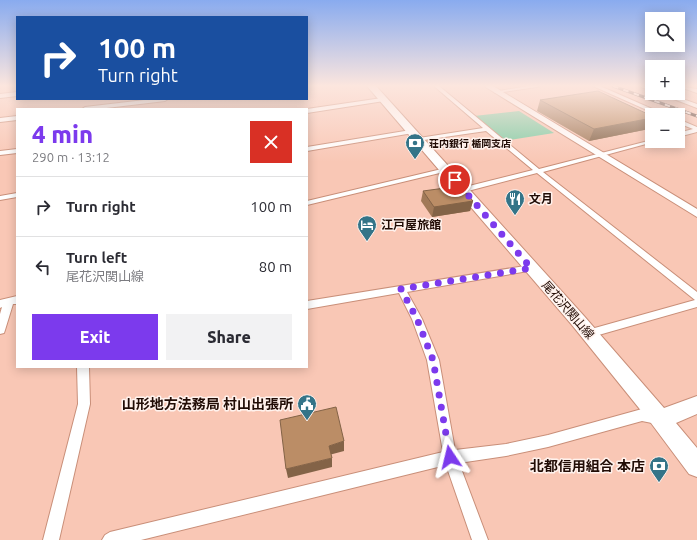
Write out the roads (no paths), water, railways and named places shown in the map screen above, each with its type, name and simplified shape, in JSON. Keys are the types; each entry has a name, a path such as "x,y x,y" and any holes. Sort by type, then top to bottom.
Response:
{"main road":[{"name":"尾花沢関山線","path":"392,111 464,190 662,419 697,466"},
{"path":"662,419 697,405"}],"street":[{"path":"465,111 539,172 697,297"},
{"path":"528,111 697,214"},
{"path":"0,120 16,118"},
{"path":"685,124 697,130"},
{"path":"308,148 486,129"},
{"path":"685,133 697,130"},
{"path":"464,190 539,172 552,166 645,143"},
{"path":"0,153 16,151"},
{"path":"308,203 446,170"},
{"path":"0,198 16,195"},
{"path":"308,305 531,268"},
{"path":"401,289 417,319 433,360 450,457 480,540"},
{"path":"0,330 9,302"},
{"path":"588,334 697,303"},
{"path":"51,540 84,404 83,368"},
{"path":"110,540 450,457 506,450 548,442 642,415 662,419"}],"railway":[{"path":"684,111 697,116"}],"place":[{"name":"荘内銀行 楯岡支店","path":"415,160"},
{"name":"文月","path":"515,216"},
{"name":"江戸屋旅館","path":"367,242"},
{"name":"山形地方法務局 村山出張所","path":"307,421"},
{"name":"北都信用組合 本店","path":"659,483"}]}
